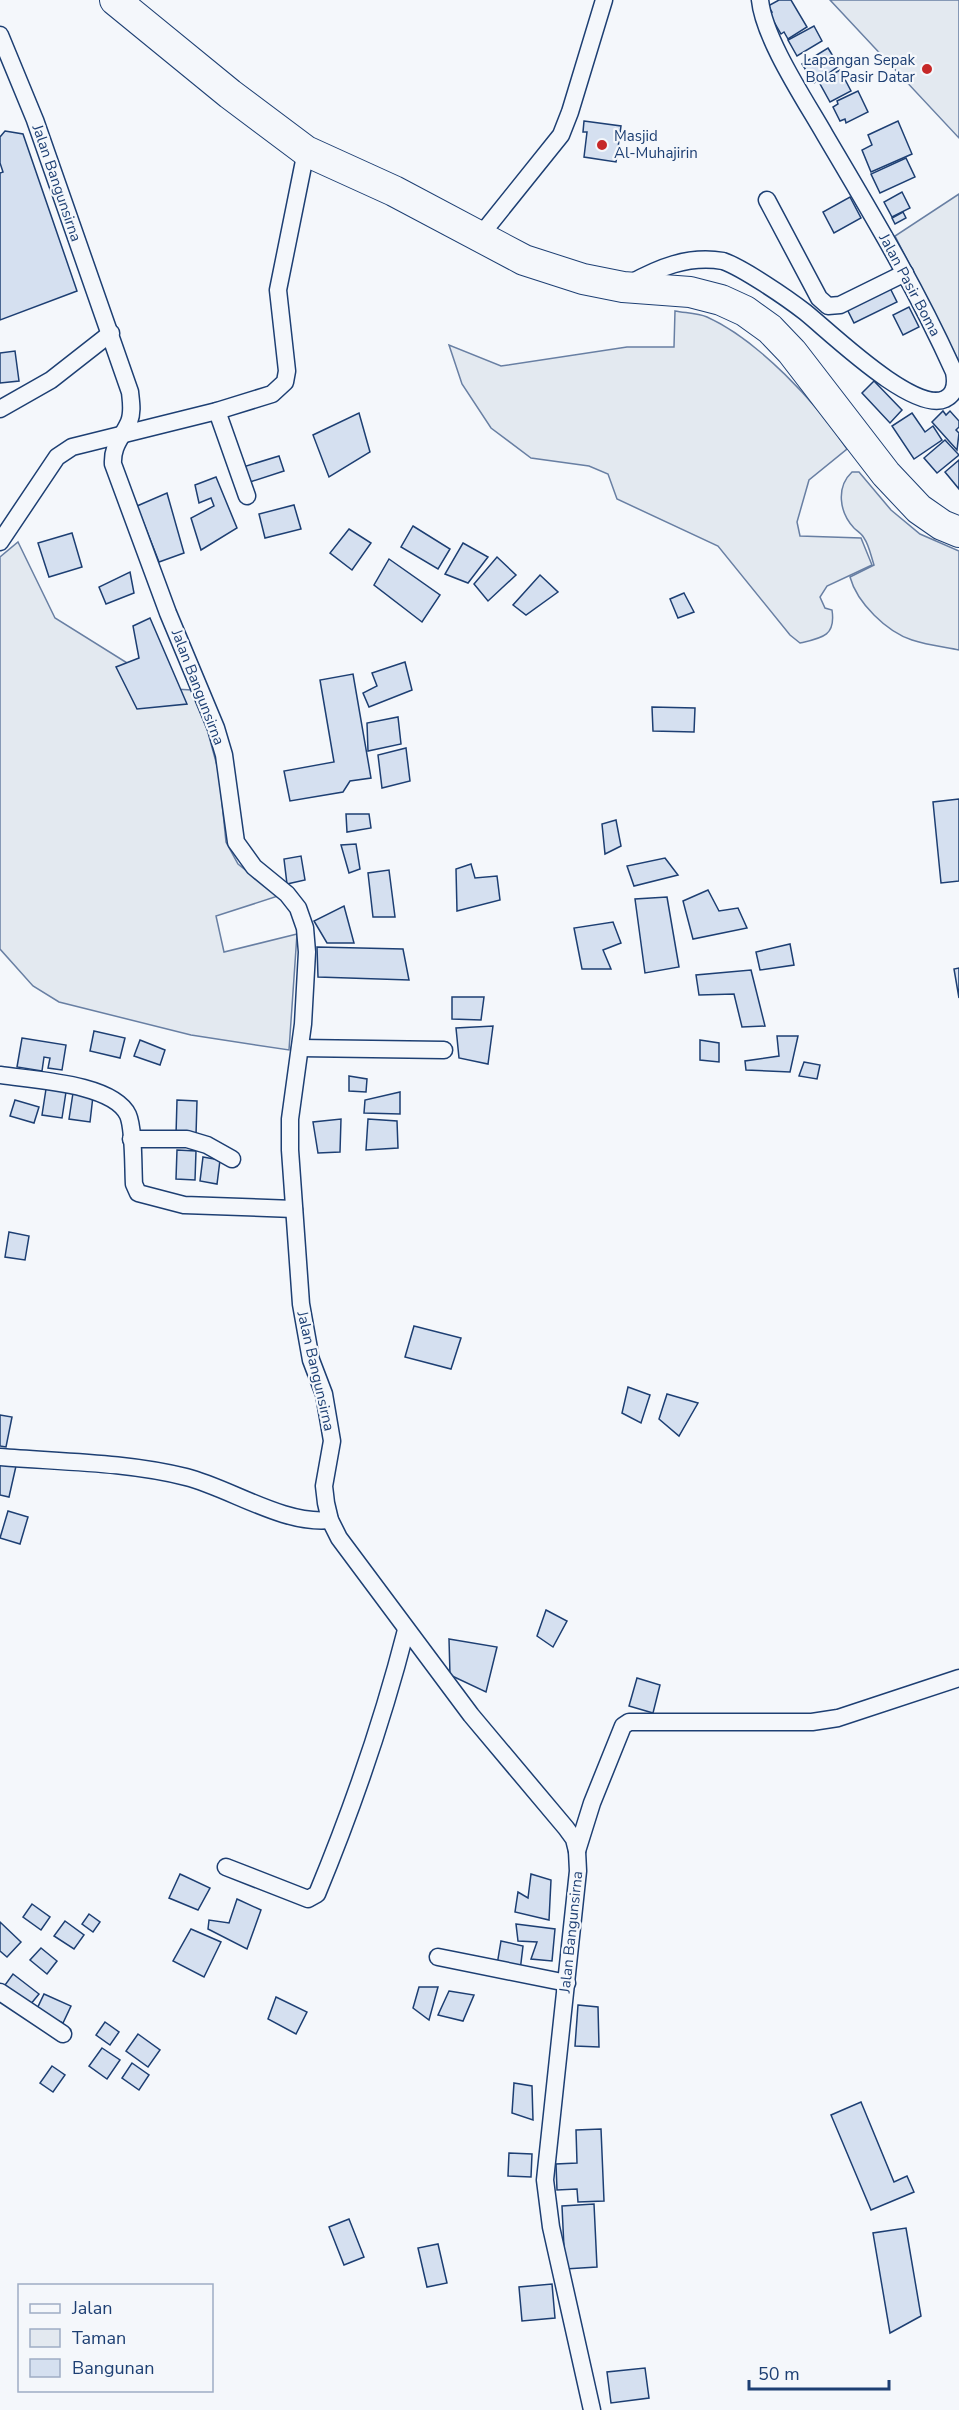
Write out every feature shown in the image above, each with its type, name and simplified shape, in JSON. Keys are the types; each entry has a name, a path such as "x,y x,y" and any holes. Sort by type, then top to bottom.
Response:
{"highway":[{"path":"115,0 230,94 306,151 394,191 524,260 583,279 623,287 690,292 721,300 745,311 770,329 792,352 885,474 919,509 959,532"}],"street":[{"path":"480,236 561,135 604,0"},
{"name":"Jalan Pasir Boma","path":"623,287 664,266 710,260 723,261 794,304 883,376 906,391 932,402 940,402 956,392 954,372 930,318 794,80 766,27 760,0"},
{"name":"Jalan Bangunsirna","path":"0,35 29,103 130,392 132,411 112,453 116,476 168,613 216,728 224,755 236,842 254,867 286,894 297,908 305,928 307,952 300,1048 290,1119 301,1304 308,1346 324,1394 332,1441 324,1486 330,1520 339,1538 471,1715 566,1828 574,1839 577,1851 578,1871 545,2180 551,2227 592,2410"},
{"path":"0,542 57,457 84,443 217,411 272,394 285,382 287,371 278,290 306,151"},
{"path":"767,200 819,298 828,306 840,305 905,273"},
{"path":"0,409 51,381 111,333"},
{"path":"217,411 247,496"},
{"path":"300,1048 444,1050"},
{"path":"0,1076 74,1087 111,1097 122,1106 129,1117 134,1184 137,1191 142,1194 184,1205 294,1209"},
{"path":"131,1139 187,1138 207,1145 232,1159"},
{"path":"0,1457 148,1468 189,1478 246,1501 311,1520 330,1520"},
{"path":"226,1867 308,1899 317,1894 347,1820 384,1712 406,1630"},
{"path":"577,1851 592,1803 623,1726 628,1722 812,1722 838,1718 959,1678"},
{"path":"438,1957 567,1983"},
{"path":"0,1992 63,2034"}],"green space":[{"name":"Lapangan Sepak Bola Pasir Datar","path":"830,0 959,0 959,138"},
{"path":"959,194 959,362 895,236"},
{"path":"675,311 707,317 726,327 766,357 820,412 847,449 809,480 797,522 800,536 861,538 872,565 827,586 820,597 825,608 832,610 833,619 829,631 821,637 800,643 790,635 718,546 617,499 608,474 589,466 531,458 491,428 462,384 449,345 501,366 627,347 674,347"},
{"path":"852,472 859,472 891,510 920,534 959,551 959,650 902,636 874,615 859,597 850,577 874,565 866,541 849,522 841,500 843,485"},
{"path":"18,542 55,618 132,666 135,687 192,690 207,729 219,773 226,842 238,864 278,896 216,916 224,952 297,934 289,1050 191,1035 59,1002 33,986 0,949 0,557"}],"building":[{"path":"779,0 791,0 807,27 788,39 784,32 781,34 769,13 772,12 768,6"},
{"path":"814,26 822,41 797,56 788,40"},
{"path":"828,48 839,66 814,83 802,64"},
{"path":"840,70 851,91 830,102 819,82"},
{"path":"858,91 868,112 846,123 845,119 840,121 833,107 838,104 837,101"},
{"name":"Masjid Al-Muhajirin","path":"584,121 621,126 616,162 584,157 587,132 583,132"},
{"path":"898,121 912,154 871,172 862,150 872,145 868,135"},
{"path":"5,131 23,134 77,291 0,320 0,173 3,172 0,163 0,137"},
{"path":"906,158 915,177 880,193 871,174"},
{"path":"902,192 910,208 892,217 884,202"},
{"path":"850,197 861,218 834,233 823,212"},
{"path":"903,212 906,218 895,224 892,218"},
{"path":"889,286 897,302 854,323 846,307"},
{"path":"909,307 919,327 903,335 893,315"},
{"path":"15,351 19,381 0,383 0,353"},
{"path":"874,381 902,410 890,423 862,393"},
{"path":"943,411 946,415 950,411 959,421 959,427 956,430 959,433 957,450 932,422"},
{"path":"359,413 370,452 329,477 313,435"},
{"path":"912,413 925,432 933,426 942,440 914,459 892,426"},
{"path":"945,440 959,455 937,473 924,458"},
{"path":"279,456 284,471 247,483 243,467"},
{"path":"959,460 959,489 945,472"},
{"path":"216,477 237,528 201,550 191,518 214,506 211,498 199,503 195,485"},
{"path":"167,493 184,553 159,562 137,506"},
{"path":"294,505 301,529 265,538 259,514"},
{"path":"413,526 450,549 438,569 401,547"},
{"path":"349,529 371,543 352,570 330,553"},
{"path":"72,533 82,567 49,577 38,543"},
{"path":"463,543 488,557 468,583 445,574"},
{"path":"497,557 516,575 488,601 474,584"},
{"path":"389,559 440,595 422,622 374,585"},
{"path":"130,572 134,593 106,604 99,587"},
{"path":"540,575 558,592 526,615 513,605"},
{"path":"684,593 694,612 678,618 670,599"},
{"path":"150,618 187,704 137,709 116,667 139,658 133,626"},
{"path":"405,662 412,690 369,707 363,693 377,686 372,673"},
{"path":"353,674 371,778 350,781 343,792 290,801 284,771 334,762 320,680"},
{"path":"652,707 695,708 694,732 653,731"},
{"path":"398,717 401,744 368,751 367,723"},
{"path":"406,748 410,781 382,788 378,755"},
{"path":"959,799 959,881 941,883 933,802"},
{"path":"346,814 369,814 371,828 347,832"},
{"path":"616,820 621,846 605,854 602,824"},
{"path":"356,844 360,869 349,873 341,845"},
{"path":"301,856 305,880 287,884 284,859"},
{"path":"665,858 678,875 634,886 627,866"},
{"path":"471,864 475,878 497,876 500,900 457,911 456,869"},
{"path":"389,870 395,917 373,917 368,873"},
{"path":"708,890 719,911 738,908 747,928 693,939 683,901"},
{"path":"667,897 679,967 645,973 635,899"},
{"path":"344,906 354,943 327,943 314,921"},
{"path":"613,922 621,943 603,950 611,969 582,969 574,928"},
{"path":"790,944 794,965 760,970 756,952"},
{"path":"317,947 403,949 409,980 318,977"},
{"path":"959,968 959,998 954,969"},
{"path":"751,970 765,1026 742,1027 734,994 699,995 696,975"},
{"path":"452,997 484,997 481,1020 452,1019"},
{"path":"493,1026 488,1064 459,1058 456,1028"},
{"path":"94,1031 125,1038 120,1058 90,1051"},
{"path":"777,1036 798,1036 790,1072 746,1070 745,1061 779,1056"},
{"path":"22,1038 66,1045 62,1070 48,1068 50,1058 44,1057 42,1071 17,1067"},
{"path":"140,1040 165,1050 160,1065 134,1056"},
{"path":"700,1040 719,1043 719,1062 700,1060"},
{"path":"804,1062 820,1065 817,1079 799,1076"},
{"path":"349,1076 367,1079 366,1092 349,1091"},
{"path":"46,1089 66,1092 62,1118 42,1115"},
{"path":"400,1092 400,1114 364,1113 365,1100"},
{"path":"73,1093 93,1096 90,1122 69,1119"},
{"path":"15,1100 39,1107 34,1123 10,1116"},
{"path":"177,1100 197,1101 196,1135 176,1135"},
{"path":"341,1119 340,1152 318,1153 313,1122"},
{"path":"368,1119 397,1121 398,1148 366,1150"},
{"path":"177,1150 196,1151 195,1180 176,1179"},
{"path":"203,1157 220,1160 217,1184 200,1181"},
{"path":"9,1232 29,1236 25,1260 5,1257"},
{"path":"414,1326 461,1338 451,1369 405,1357"},
{"path":"628,1387 650,1395 641,1423 622,1413"},
{"path":"667,1394 698,1403 679,1436 659,1419"},
{"path":"0,1415 12,1417 6,1447 0,1446"},
{"path":"0,1463 16,1466 9,1497 0,1495"},
{"path":"8,1511 28,1517 20,1544 0,1538"},
{"path":"546,1610 567,1621 553,1647 537,1636"},
{"path":"449,1639 497,1647 486,1692 450,1675"},
{"path":"637,1678 660,1685 653,1713 629,1706"},
{"path":"180,1874 210,1888 198,1910 169,1898"},
{"path":"531,1874 551,1880 549,1920 515,1912 518,1892 528,1898"},
{"path":"237,1899 261,1910 247,1949 208,1929 209,1920 229,1923"},
{"path":"32,1904 50,1917 41,1930 23,1917"},
{"path":"89,1914 100,1922 93,1932 82,1924"},
{"path":"65,1921 84,1935 74,1949 54,1936"},
{"path":"0,1922 21,1942 7,1957 0,1951"},
{"path":"516,1924 555,1929 552,1961 531,1959 537,1942 518,1941"},
{"path":"191,1929 221,1942 204,1977 173,1961"},
{"path":"501,1941 523,1946 520,1971 497,1965"},
{"path":"41,1948 57,1961 47,1974 30,1960"},
{"path":"13,1974 39,1994 30,2005 5,1985"},
{"path":"419,1987 438,1987 429,2020 413,2008"},
{"path":"449,1991 474,1995 463,2021 438,2015"},
{"path":"44,1994 71,2006 63,2023 36,2011"},
{"path":"276,1997 307,2012 296,2034 268,2019"},
{"path":"578,2005 598,2007 599,2047 575,2046"},
{"path":"105,2022 119,2032 110,2045 96,2035"},
{"path":"138,2034 160,2050 148,2067 126,2051"},
{"path":"102,2048 120,2060 107,2079 89,2066"},
{"path":"132,2063 149,2075 139,2090 122,2078"},
{"path":"52,2066 65,2075 53,2092 40,2083"},
{"path":"514,2083 532,2086 533,2120 512,2113"},
{"path":"861,2102 894,2182 907,2176 914,2192 871,2210 831,2115"},
{"path":"601,2129 604,2201 578,2202 577,2189 557,2190 556,2164 577,2163 576,2130"},
{"path":"509,2153 532,2154 531,2177 508,2176"},
{"path":"594,2204 597,2267 565,2269 562,2206"},
{"path":"349,2219 364,2257 344,2265 329,2227"},
{"path":"906,2228 921,2316 890,2333 873,2233"},
{"path":"438,2244 447,2283 427,2287 418,2248"},
{"path":"552,2284 555,2318 522,2321 519,2287"},
{"path":"645,2368 649,2398 611,2403 607,2372"}],"place":[{"name":"Lapangan Sepak Bola Pasir Datar","path":"927,69"},
{"name":"Masjid Al-Muhajirin","path":"602,145"}]}
